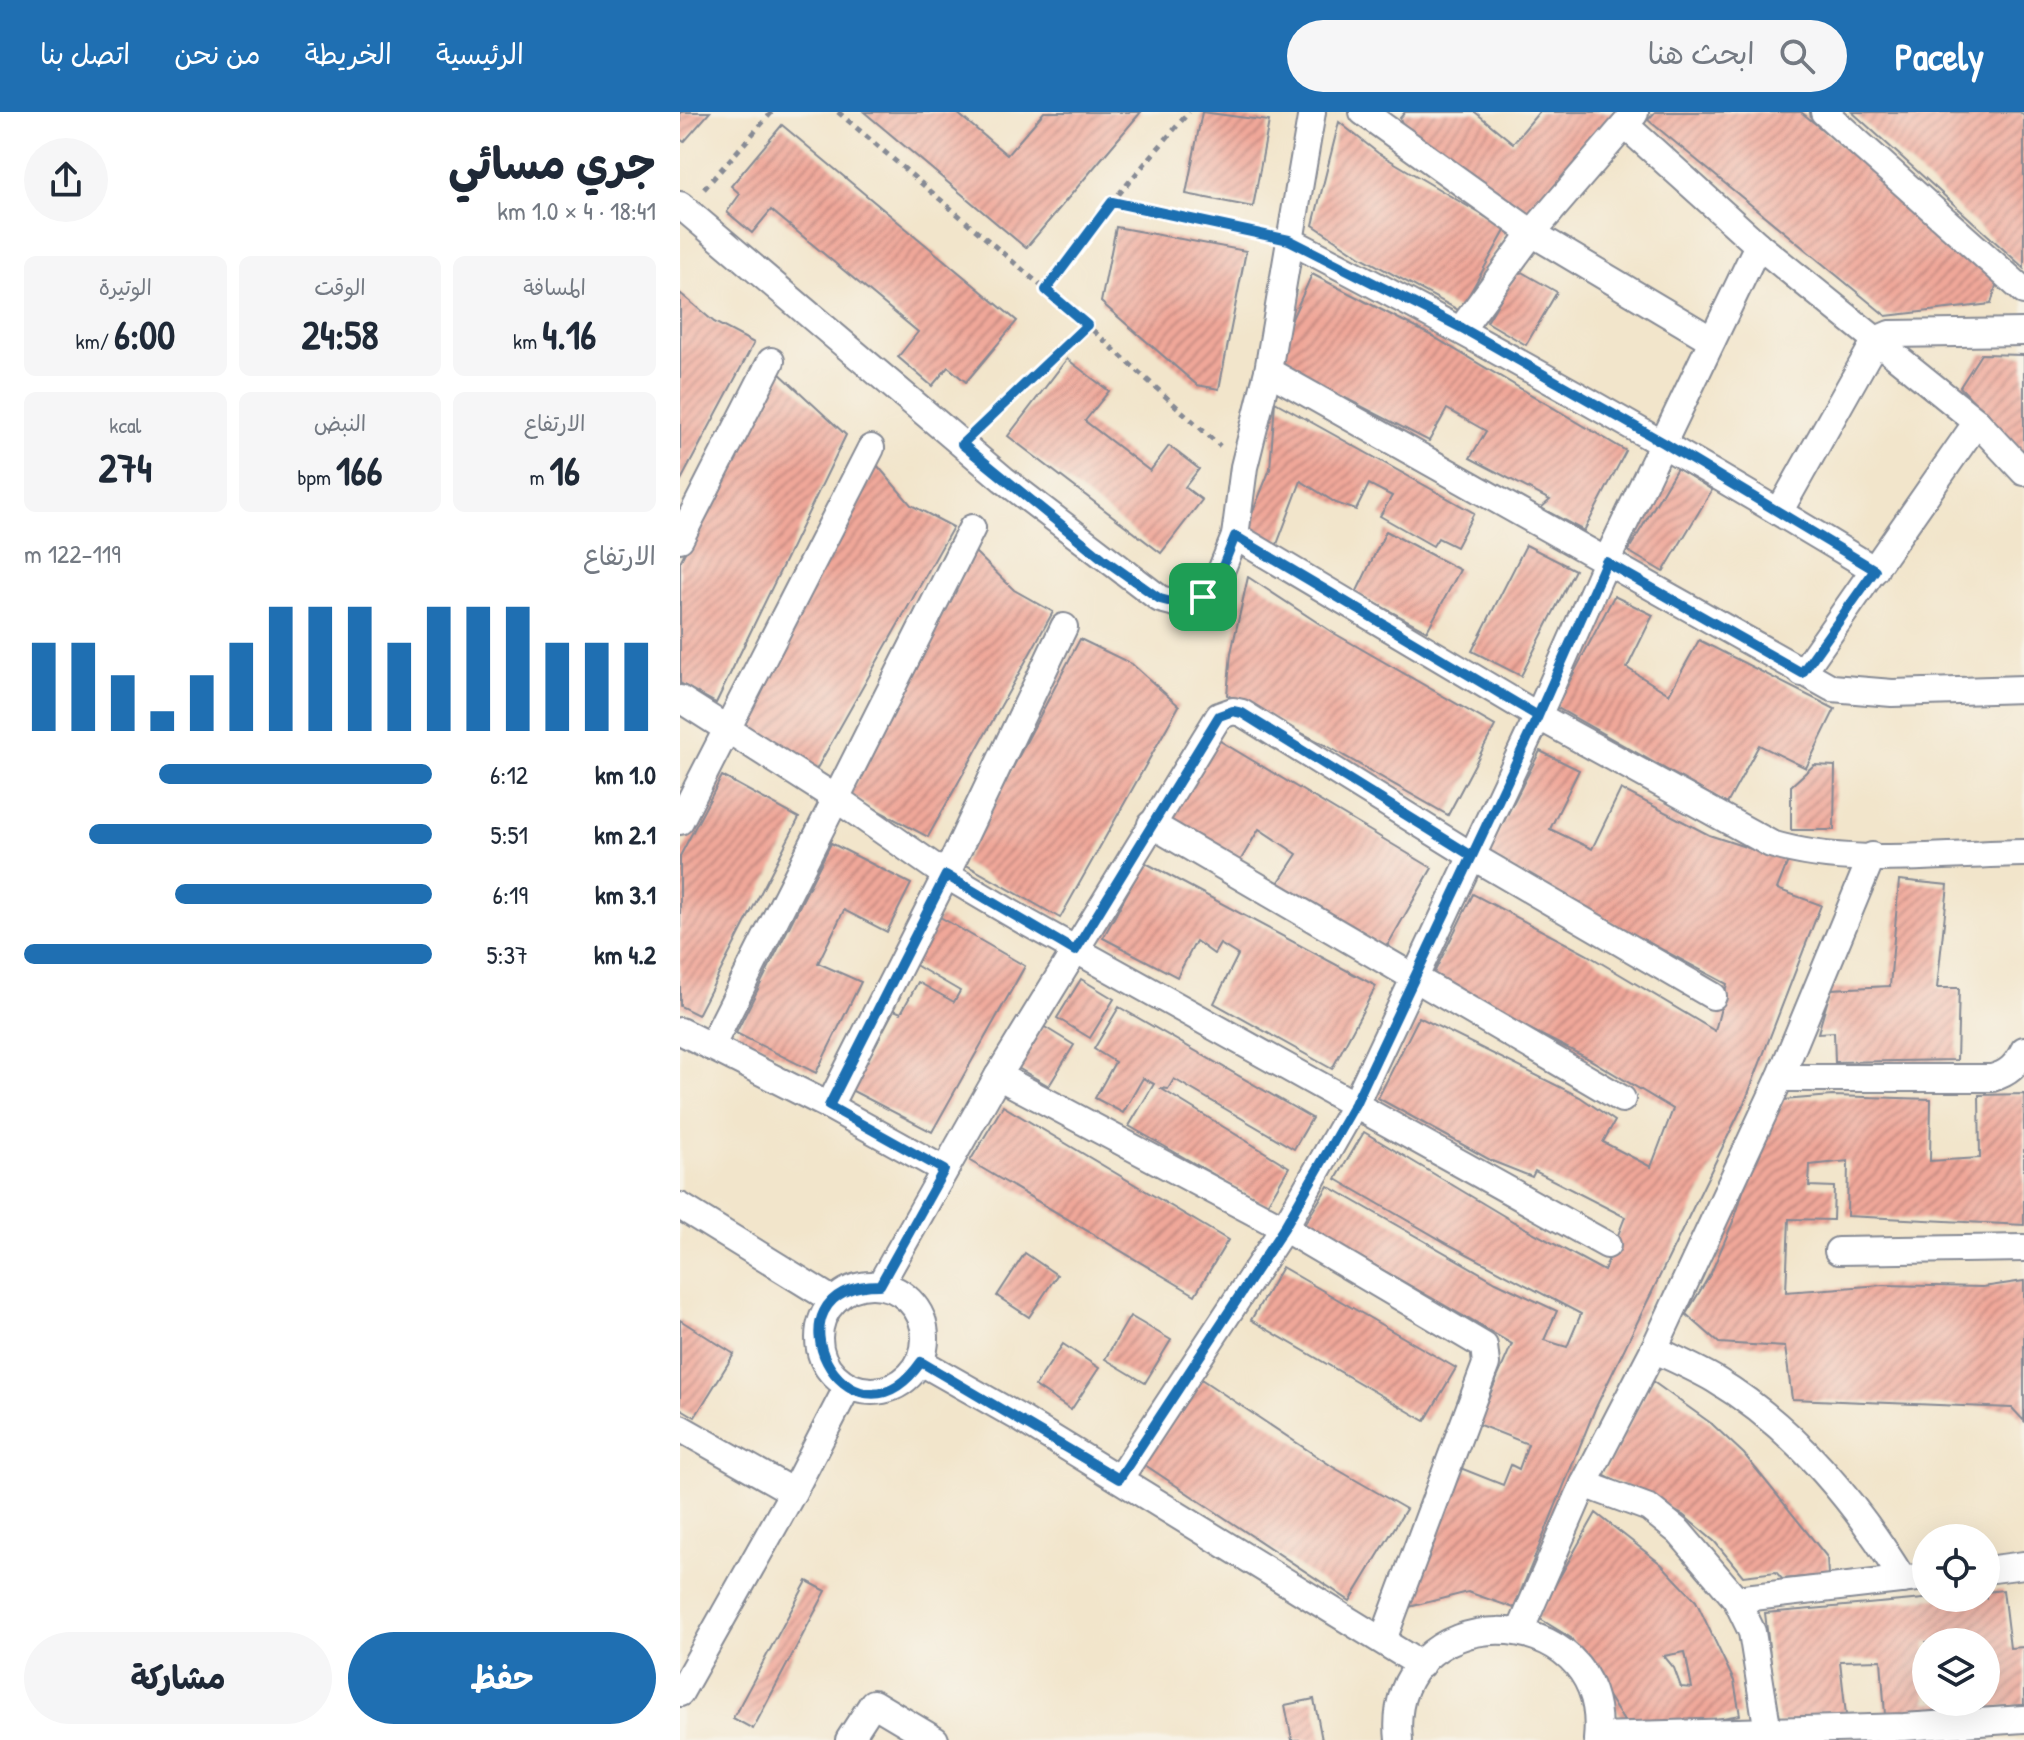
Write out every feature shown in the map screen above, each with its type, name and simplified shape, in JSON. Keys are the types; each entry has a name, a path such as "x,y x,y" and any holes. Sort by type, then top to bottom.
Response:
{"street":[{"path":"683,207 962,444 1102,558 1160,599 1179,604 1203,597 1217,581 1235,536 1244,467 1268,371 1312,112"},
{"path":"1363,112 1532,233 1712,340"},
{"path":"1824,112 2024,291"},
{"path":"1462,328 1532,233 1631,119 1758,245 1977,422 2024,472"},
{"path":"1289,240 1462,328 1664,443 1875,570"},
{"path":"1119,1479 1284,1228 1355,1104 1538,716 1606,562 1758,245"},
{"path":"1779,512 1876,340 1890,334 2024,332"},
{"path":"680,539 771,361"},
{"path":"1268,371 1832,688 1858,692 2024,689"},
{"path":"1802,673 1977,422"},
{"path":"680,821 871,448"},
{"path":"711,1047 972,528"},
{"path":"1235,536 1538,716 1771,844 1797,852 1872,856 2024,853"},
{"path":"829,1106 946,875 1064,627"},
{"path":"680,699 837,799 946,875 1075,951 1607,1245"},
{"path":"880,1285 998,1076 1151,824 1219,716 1233,711 1242,713 1472,856 1713,996"},
{"path":"1151,824 1622,1099"},
{"path":"1520,1631 1584,1484 1654,1349 1780,1078 1872,856"},
{"path":"680,1031 829,1106 944,1170"},
{"path":"1780,1078 1992,1078 2005,1074 2017,1064 2024,1050"},
{"path":"998,1076 1284,1228 1484,1346 1486,1364 1383,1640"},
{"path":"680,1206 834,1301"},
{"path":"1838,1251 2024,1248"},
{"path":"863,1285 880,1285 896,1290 920,1313 926,1346 921,1362 911,1375 881,1391 864,1392 848,1386 824,1363 819,1347 819,1331 834,1301 863,1285"},
{"path":"1654,1349 1714,1379 1757,1408 1837,1487 1912,1576"},
{"path":"921,1362 1119,1479 1421,1665"},
{"path":"680,1693 793,1492 848,1386"},
{"path":"680,1428 793,1492"},
{"path":"1584,1484 1649,1508 1679,1532 1736,1599 1752,1632 1768,1732"},
{"path":"2000,1568 2024,1565"},
{"path":"1736,1599 1912,1579"},
{"path":"1399,1740 1397,1724 1404,1693 1421,1665 1441,1646 1466,1634 1493,1629 1520,1631 1558,1650 1586,1681 1596,1708 1597,1738 1768,1732 1902,1733 2024,1719"},
{"path":"849,1740 873,1703 935,1740"}],"path":[{"path":"683,207 772,112"},
{"path":"838,112 1087,325 1244,467"},
{"path":"1046,290 1112,202 1189,112"},
{"path":"1112,202 1289,240"},
{"path":"962,444 1087,325"}],"building":[{"path":"680,112 710,112 684,142 680,139"},
{"path":"864,112 956,112 1007,155 1044,112 1141,112 1026,248"},
{"path":"1202,112 1269,121 1253,207 1186,194"},
{"path":"1405,112 1475,112 1513,143 1539,112 1622,112 1526,229 1404,129 1400,118"},
{"path":"1655,112 1801,112 1999,275 1991,304 1886,316 1648,120"},
{"path":"1852,112 2020,112 2024,116 2024,268"},
{"path":"1339,122 1378,153 1506,229 1460,311 1361,257 1313,225"},
{"path":"782,125 1017,321 966,382 948,367 932,386 898,357 918,332 771,210 752,233 727,212 740,194 731,186"},
{"path":"1116,227 1246,251 1219,389 1197,385 1101,302"},
{"path":"1518,270 1557,292 1526,345 1487,322"},
{"path":"1312,274 1432,336 1626,451 1584,531 1541,508 1550,500 1470,458 1486,431 1447,409 1429,441 1273,361"},
{"path":"680,293 714,322 754,343 680,482"},
{"path":"1981,354 2024,355 2024,454 1960,387"},
{"path":"1067,359 1109,391 1085,421 1150,471 1169,446 1199,469 1185,487 1202,500 1161,553 1008,436"},
{"path":"778,372 846,435 716,703 680,683 680,562"},
{"path":"1275,402 1474,513 1456,547 1438,538 1433,546 1380,516 1392,496 1369,484 1356,510 1336,503 1301,481 1276,547 1244,534 1270,469"},
{"path":"877,465 911,505 953,527 816,770 736,724"},
{"path":"1677,468 1712,490 1663,572 1628,551"},
{"path":"1386,531 1460,570 1427,631 1356,593"},
{"path":"1526,545 1575,570 1521,676 1472,651"},
{"path":"974,551 1014,590 1053,612 928,837 849,795"},
{"path":"1248,577 1332,632 1495,726 1448,815 1325,745 1227,695 1231,653"},
{"path":"1614,596 1653,615 1627,668 1669,694 1699,640 1835,709 1806,768 1759,745 1727,804 1556,707"},
{"path":"1080,639 1132,664 1179,706 1060,918 963,863"},
{"path":"1215,738 1432,868 1386,948 1277,885 1297,854 1259,829 1240,861 1167,819"},
{"path":"1540,751 1579,770 1550,829 1592,849 1621,789 1709,835 1788,861 1777,889 1821,905 1746,1099 1595,1409 1514,1608 1468,1592 1405,1608 1458,1467 1503,1485 1511,1465 1519,1469 1528,1444 1477,1424 1512,1344 1304,1225 1328,1186 1496,1282 1557,1311 1544,1340 1567,1347 1581,1314 1448,1244 1336,1179 1364,1132 1514,1222 1604,1271 1625,1217 1535,1171 1532,1177 1492,1161 1378,1098 1419,1017 1580,1097 1615,1121 1603,1142 1651,1167 1673,1109 1589,1059 1431,979 1473,894 1586,954 1715,1031 1727,984 1486,856"},
{"path":"1814,765 1835,766 1834,830 1791,830 1791,786"},
{"path":"722,776 799,818 698,1015 680,1006 680,856"},
{"path":"831,843 911,884 887,932 844,910 818,963 861,982 816,1073 736,1033"},
{"path":"1144,862 1376,986 1332,1069 1214,1003 1238,955 1220,944 1214,954 1196,941 1177,977 1103,938"},
{"path":"1899,880 1948,885 1937,988 1959,988 1957,1060 1835,1062 1834,1032 1818,1033 1831,989 1890,986"},
{"path":"940,917 1025,966 932,1132 851,1090 894,1010 901,1013 918,982 954,1002 960,991 912,963"},
{"path":"1081,979 1114,999 1090,1038 1057,1018"},
{"path":"1119,1007 1312,1118 1294,1149 1174,1079 1168,1089 1160,1088 1289,1167 1267,1205 1129,1126 1154,1084 1143,1078 1123,1113 1095,1098 1115,1062 1094,1049"},
{"path":"1043,1026 1074,1045 1049,1086 1018,1068"},
{"path":"2024,1094 2024,1225 1847,1216 1848,1161 1810,1165 1809,1186 1834,1187 1833,1220 1789,1219 1786,1292 1883,1285 1983,1287 2024,1281 2024,1421 2012,1408 1792,1399 1785,1347 1719,1343 1686,1314 1711,1273 1735,1217 1752,1163 1783,1100 1832,1096 1931,1099 1930,1161 1980,1158 1979,1095"},
{"path":"1003,1106 1228,1240 1195,1295 970,1161"},
{"path":"1025,1253 1057,1275 1029,1317 997,1296"},
{"path":"1282,1267 1456,1368 1425,1421 1251,1320"},
{"path":"1130,1316 1171,1340 1145,1383 1105,1359"},
{"path":"680,1320 734,1354 695,1417 680,1408"},
{"path":"1063,1344 1099,1368 1071,1410 1035,1386"},
{"path":"1201,1379 1333,1467 1406,1509 1350,1601 1142,1463"},
{"path":"1652,1381 1712,1424 1744,1454 1827,1557 1828,1575 1782,1579 1776,1572 1743,1576 1715,1542 1683,1515 1603,1475"},
{"path":"1596,1513 1661,1564 1696,1601 1734,1681 1740,1715 1687,1724 1624,1721 1571,1638 1537,1617","holes":["1685,1652 1692,1688 1681,1687 1674,1668 1664,1656"]},
{"path":"807,1581 826,1591 753,1729 733,1718"},
{"path":"2000,1590 2003,1590 2010,1648 2024,1647 2024,1705 2000,1707 2000,1628 1912,1628 1912,1713 1885,1715 1881,1660 1840,1661 1846,1715 1778,1723 1765,1613 1912,1600 1912,1612 2000,1612"},
{"path":"1314,1699 1322,1740 1292,1740 1285,1705"}],"route":[{"path":"1203,597 1179,604 1160,599 1102,558 962,444 1087,325 1046,290 1112,202 1289,240 1462,328 1664,443 1875,570 1802,673 1606,562 1538,716 1355,1104 1284,1228 1119,1479 921,1362 911,1375 897,1385 881,1391 864,1392 834,1377 824,1363 819,1347 819,1331 824,1315 847,1290 863,1285 880,1285 944,1170 829,1106 946,875 1075,951 1219,716 1233,711 1242,713 1472,856 1538,716 1235,536 1217,581 1203,597"}]}
